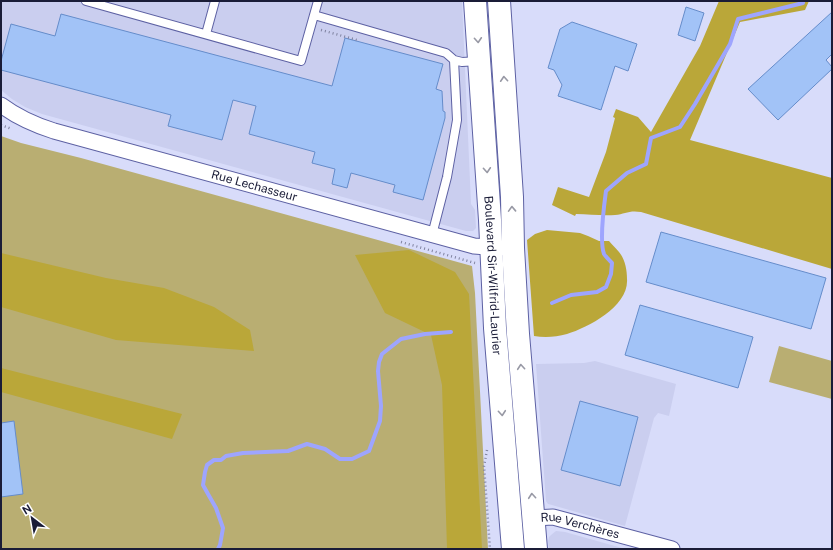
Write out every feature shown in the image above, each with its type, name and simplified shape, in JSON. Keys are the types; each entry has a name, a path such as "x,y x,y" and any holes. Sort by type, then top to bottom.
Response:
{"main road":[{"name":"Boulevard Sir-Wilfrid-Laurier","path":"475,1 492,248 495,328 513,549"},
{"name":"Boulevard Sir-Wilfrid-Laurier","path":"499,1 512,197 518,334 536,549"}],"street":[{"name":"Rue Lechasseur","path":"1,105 31,123 54,131 474,246 514,248"},
{"name":"Rue Verchères","path":"534,518 553,517 672,549"}],"lane":[{"path":"86,1 301,61 318,1"},
{"path":"206,34 215,1"},
{"path":"314,15 446,53 454,60 462,62 480,61"},
{"path":"432,235 448,176 457,120 454,60"}],"path":[{"path":"321,30 364,41"}],"shaded area":[{"path":"1,1 462,1 471,204 475,210 476,228 473,231 466,231 42,114 25,107 1,90"},
{"path":"719,1 809,1 805,10 740,22 690,140 832,178 832,269 641,212 630,212 618,215 576,214 575,216 552,205 558,187 589,197 606,152 616,109 638,117 651,132 700,46"},
{"path":"1,136 21,143 81,158 472,266 475,293 488,549 1,549"},
{"path":"547,230 580,233 599,241 609,241 623,258 627,279 626,289 622,298 606,314 596,321 567,334 542,337 534,336 527,240 535,234"},
{"path":"409,250 455,272 469,294 482,549 447,549 442,385 431,335 385,313 355,255"},
{"path":"1,253 106,278 164,288 214,307 250,330 254,351 116,340 1,307"},
{"path":"779,346 832,361 832,399 769,382"},
{"path":"595,361 676,384 669,416 658,413 654,418 625,526 548,504 546,501 536,364 584,363"},
{"path":"1,368 182,414 172,439 1,392"},
{"path":"556,531 565,532 622,549 549,549 549,537"}],"building":[{"path":"686,7 704,13 695,41 678,35"},
{"path":"832,12 832,54 826,60 832,69 778,120 748,89"},
{"path":"61,14 332,86 345,38 443,64 436,89 442,91 443,111 445,112 445,118 423,200 393,192 395,185 351,173 347,188 332,184 335,169 312,163 315,152 249,134 256,106 233,100 222,140 168,126 171,115 1,70 1,61 11,24 55,36"},
{"path":"572,22 637,44 628,71 615,66 601,110 558,96 562,85 554,70 548,68 560,29"},
{"path":"661,232 826,278 811,329 646,282"},
{"path":"640,305 753,337 738,388 625,355"},
{"path":"580,401 638,417 620,486 561,470"},
{"path":"14,421 23,494 1,497 1,423"}],"waterway":[{"path":"552,303 571,295 597,292 606,287 611,274 612,263 604,254 602,240 602,223 606,191 627,173 646,164 651,138 680,127 730,44 738,19 803,3 803,1"},
{"path":"218,549 223,528 216,508 203,485 207,465 214,460 221,460 226,456 243,453 288,451 307,444 325,449 340,459 352,459 369,451 380,421 381,406 378,371 382,354 401,339 425,334 451,332"}]}
